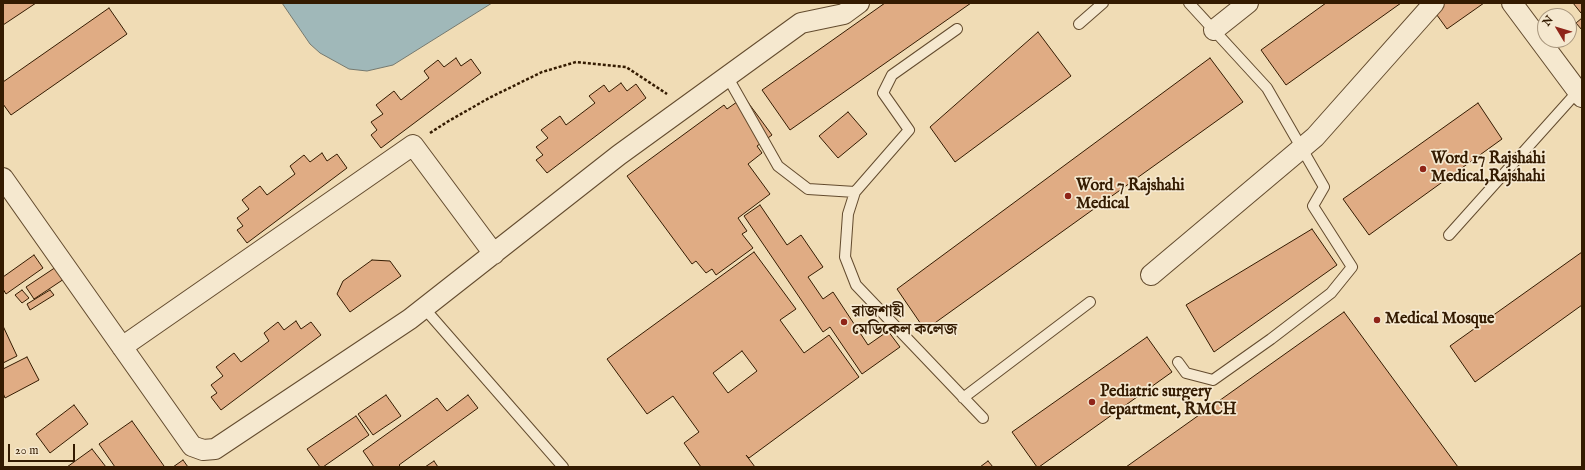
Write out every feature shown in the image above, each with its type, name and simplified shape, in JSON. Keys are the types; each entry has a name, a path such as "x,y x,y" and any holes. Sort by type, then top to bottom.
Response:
{"street":[{"path":"813,3 828,17"},
{"path":"3,178 192,446 203,450 215,449 410,319 619,155 801,23 844,14 859,3"},
{"path":"1214,30 1248,3"},
{"path":"1151,275 1315,137 1434,3"},
{"path":"1512,3 1580,94"},
{"path":"122,347 414,145 494,254"}],"lane":[{"path":"1079,24 1103,3"},
{"path":"1178,362 1186,373 1213,380 1331,294 1352,267 1313,206 1324,188 1268,88 1189,3"},
{"path":"957,29 892,75 883,93 909,130 855,192 848,214 845,257 856,286 983,418"},
{"path":"727,76 778,166 808,189 855,192"},
{"path":"1448,235 1580,94"},
{"path":"963,398 1090,302"},
{"path":"424,308 563,467"}],"path":[{"path":"414,145 447,122 489,98 542,72 576,62 626,67 686,107"}],"water":[{"path":"282,3 492,3 393,65 367,71 349,69 320,53 310,44"}],"building":[{"path":"3,3 36,3 3,25"},
{"path":"885,3 971,3 790,130 762,90"},
{"path":"1326,3 1401,3 1286,85 1261,50"},
{"path":"1484,3 1447,29 1429,4"},
{"path":"1573,3 1582,3 1581,13"},
{"path":"109,8 127,34 11,115 3,104 3,82"},
{"path":"1582,18 1582,30 1577,24 1577,22"},
{"path":"1038,32 1071,76 955,162 930,127"},
{"path":"456,58 461,66 471,59 481,73 381,148 371,135 377,130 371,122 383,114 376,105 394,91 401,100 429,78 424,71 438,60 444,67"},
{"name":"Word 7 Rajshahi Medical","path":"1210,58 1243,102 925,330 897,289"},
{"path":"621,83 627,91 636,84 646,98 547,173 536,160 543,155 536,147 548,138 541,130 560,116 566,125 595,103 589,96 604,85 609,92"},
{"path":"744,97 772,135 757,146 762,153 748,164 770,194 738,218 747,231 742,234 753,248 716,275 712,269 706,273 696,261 692,264 627,176 724,105 727,109"},
{"name":"Word 17 Rajshahi Medical,Rajshahi","path":"1478,103 1502,139 1369,235 1343,199"},
{"path":"848,112 867,134 838,158 819,136"},
{"path":"322,153 327,161 337,154 347,168 247,243 237,230 243,226 237,218 249,209 242,200 260,186 267,195 295,174 290,166 304,155 310,162"},
{"path":"760,205 787,245 801,235 823,267 808,277 823,299 833,292 868,345 888,331 900,347 862,374 830,327 823,332 744,216"},
{"path":"1312,229 1337,265 1214,352 1186,305"},
{"path":"754,252 796,309 780,320 804,353 829,335 859,377 749,458 746,455 755,467 701,467 684,443 699,432 673,396 647,414 607,359","holes":["742,351 757,371 728,393 713,373"]},
{"path":"1582,252 1582,305 1475,382 1450,346"},
{"path":"34,255 43,268 6,294 3,289 3,277"},
{"path":"372,260 390,261 401,276 350,312 337,294 343,281"},
{"path":"59,265 67,277 34,299 26,287"},
{"path":"22,290 29,298 22,303 15,295"},
{"path":"50,290 54,295 30,310 27,304"},
{"path":"1344,312 1458,467 1126,467"},
{"path":"296,321 301,329 311,322 321,335 221,410 211,397 217,393 211,385 223,376 216,367 234,353 241,362 269,341 264,333 278,322 284,330"},
{"path":"3,326 17,356 3,363"},
{"name":"Pediatric surgery department, RMCH","path":"1147,337 1172,372 1037,467 1012,432"},
{"path":"27,357 39,380 5,398 3,393 3,369"},
{"path":"386,395 401,416 373,435 358,414"},
{"path":"468,395 478,408 399,465 401,467 374,467 363,451 437,398 447,411"},
{"path":"74,405 88,424 50,453 36,434"},
{"path":"356,416 369,435 323,467 320,467 307,449"},
{"path":"132,421 164,466 163,467 115,467 99,444"},
{"path":"92,449 106,467 67,467"},
{"path":"183,460 188,467 173,467"},
{"path":"434,461 438,467 425,467"},
{"path":"988,461 993,467 980,467"}],"place":[{"name":"Word 17 Rajshahi Medical,Rajshahi","path":"1423,169"},
{"name":"Word 7 Rajshahi Medical","path":"1068,196"},
{"name":"Medical Mosque","path":"1377,320"},
{"name":"রাজশাহী মেডিকেল কলেজ","path":"844,322"},
{"name":"Pediatric surgery department, RMCH","path":"1092,402"}]}
